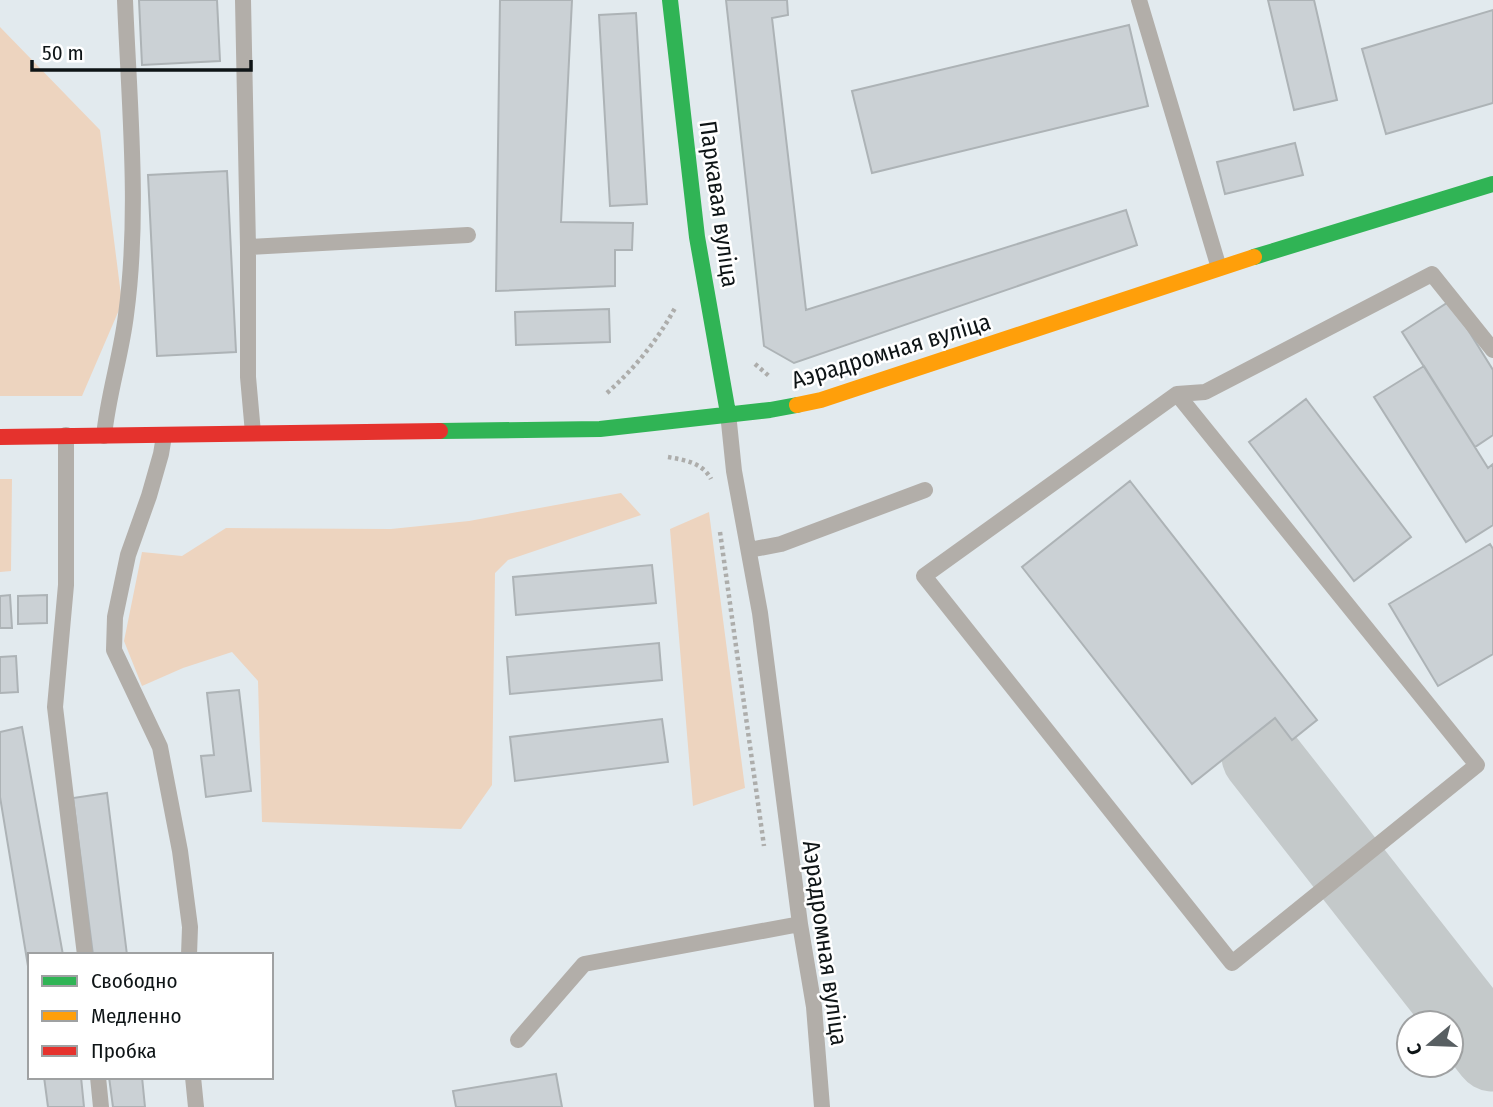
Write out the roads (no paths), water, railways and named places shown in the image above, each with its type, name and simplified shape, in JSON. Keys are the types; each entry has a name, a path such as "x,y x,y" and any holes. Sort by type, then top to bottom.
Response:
{"street":[{"name":"Паркавая вуліца","path":"670,0 697,237 728,413"},
{"name":"Аэрадромная вуліца","path":"728,413 770,410 821,400 1219,268 1493,184"},
{"path":"0,437 600,429 728,413"}],"lane":[{"path":"104,436 106,413 126,315 133,199 125,0"},
{"path":"243,0 248,377 253,433"},
{"path":"1139,0 1219,268"},
{"path":"248,247 468,235"},
{"path":"1177,394 1477,765 1231,963 924,576 1177,394 1205,392 1432,274 1493,349"},
{"name":"Аэрадромная вуліца","path":"728,413 734,471 760,613 800,924 814,1007 822,1107"},
{"path":"66,436 66,585 55,707 85,953"},
{"path":"164,436 149,496 128,555 114,617 114,650 160,747 180,851 190,927 189,953"},
{"path":"749,550 781,544 925,490"},
{"path":"518,1040 584,964 800,924"},
{"path":"98,1079 101,1107"},
{"path":"193,1079 196,1107"}]}
